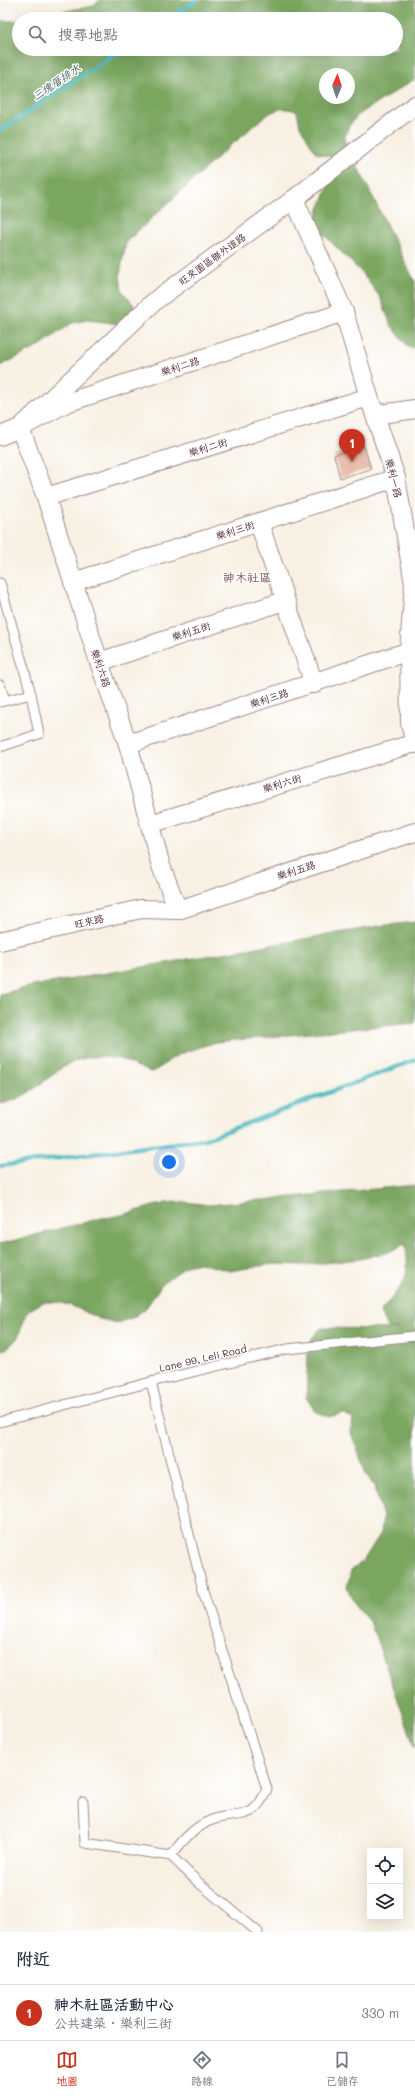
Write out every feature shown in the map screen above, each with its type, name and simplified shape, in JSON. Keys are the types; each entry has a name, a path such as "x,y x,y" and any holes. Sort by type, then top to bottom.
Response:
{"street":[{"name":"旺來園區聯外道路","path":"20,428 156,300 294,199 415,105"},
{"name":"樂利一路","path":"294,199 344,312 369,397 396,478 414,584 410,723 415,743"},
{"name":"樂利二路","path":"20,428 66,403 344,312"},
{"name":"樂利二街","path":"46,498 369,397"},
{"path":"375,415 415,409"},
{"path":"0,436 20,428"},
{"name":"樂利六路","path":"20,428 46,498 99,662 128,744 161,866 178,910"},
{"name":"樂利三街","path":"73,582 396,478"},
{"path":"259,523 284,601 314,684"},
{"name":"樂利五街","path":"99,662 284,601"},
{"name":"樂利三路","path":"128,744 314,684 412,649"},
{"name":"樂利六街","path":"150,824 415,743"},
{"name":"樂利五路","path":"178,910 415,832"},
{"name":"旺來路","path":"0,941 141,909 178,910"}],"lane":[{"path":"0,583 31,694 39,734 0,747"},
{"path":"0,685 2,701 31,694"},
{"name":"Lane 99, Leli Road","path":"0,1422 151,1382 286,1349 415,1336"},
{"path":"151,1382 204,1594 267,1789 261,1804 247,1815 229,1816 207,1822 180,1843 171,1856"},
{"path":"83,1802 85,1843 171,1856 198,1882 258,1932"}],"green space":[{"path":"100,0 415,0 415,79 358,115 349,126 344,139 415,282 415,347 409,348 391,325 380,297 361,272 320,231 316,217 334,172 331,157 316,153 300,126 297,111 283,109 268,114 232,144 126,242 120,274 122,291 134,305 133,320 119,324 88,320 72,323 38,347 0,366 0,21 12,21 12,56 403,56 403,12 59,12 93,6"},
{"path":"415,922 415,1023 216,1042 189,1050 174,1057 151,1072 123,1060 95,1057 80,1060 66,1066 29,1092 15,1100 0,1104 0,994 32,986 379,926"},
{"path":"415,1185 415,1748 371,1624 353,1601 347,1587 351,1571 363,1561 381,1533 383,1517 374,1486 366,1474 351,1433 353,1418 342,1413 329,1417 316,1412 306,1398 308,1351 312,1338 321,1328 398,1329 387,1327 380,1312 399,1288 406,1274 407,1256 405,1244 389,1252 360,1259 306,1265 272,1264 230,1271 200,1263 186,1266 162,1284 146,1308 134,1317 118,1323 100,1319 72,1306 57,1302 43,1302 28,1311 17,1339 6,1349 0,1350 0,1244 102,1218 117,1216 174,1202 209,1205"}],"building":[{"path":"364,446 371,469 340,478 334,455"}],"waterway":[{"name":"三塊厝排水","path":"179,12 197,0"},
{"name":"三塊厝排水","path":"0,131 112,56"},
{"path":"0,1166 206,1139 415,1060"}],"place":[{"name":"神木社區活動中心","path":"352,462"}],"district":[{"name":"神木社區","path":"247,577"}]}
